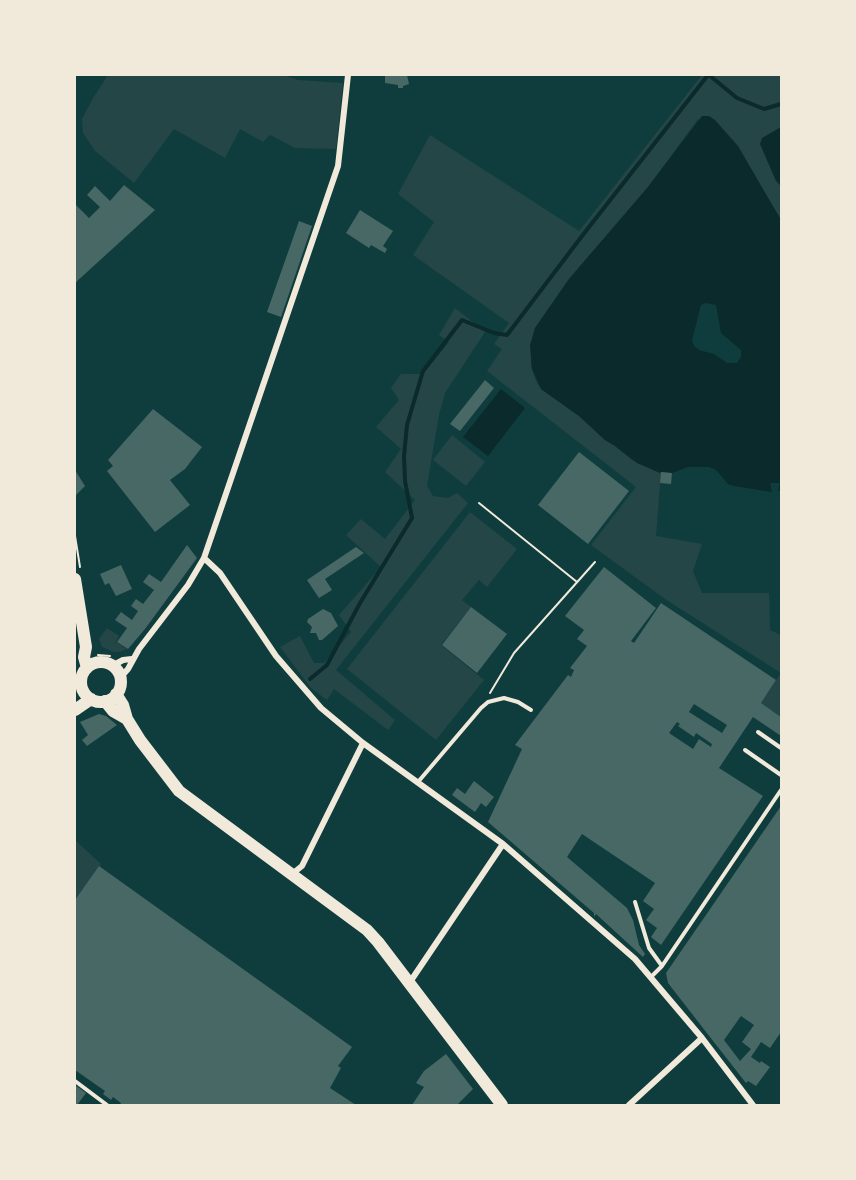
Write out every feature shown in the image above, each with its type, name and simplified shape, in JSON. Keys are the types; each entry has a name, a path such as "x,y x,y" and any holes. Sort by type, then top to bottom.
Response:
{"main road":[{"path":"75,579 92,658 82,675 78,688 91,699 105,701 116,694 121,683 120,678 115,664 92,658"},
{"path":"116,694 123,705 127,719 154,761 179,792 367,930 410,982 502,1105"},
{"path":"75,711 91,699"},
{"path":"105,701 113,711 127,719"}],"street":[{"path":"120,678 188,585 204,558 338,166 348,75"},
{"path":"204,558 220,573 276,656 321,708 363,743 502,844 635,959 702,1038 753,1105"},
{"path":"115,664 132,660"},
{"path":"292,874 302,866 363,743"},
{"path":"410,982 502,844"},
{"path":"628,1105 702,1038"}],"lane":[{"path":"417,782 481,708 496,699 504,698 531,710"},
{"path":"758,732 781,748"},
{"path":"745,750 781,775"},
{"path":"651,977 662,966 781,790"},
{"path":"635,902 649,948 662,966"},
{"path":"75,1081 107,1105"}],"path":[{"path":"479,503 577,582"},
{"path":"481,708 514,653 595,562"},
{"path":"92,658 111,657 115,664"}],"shaded area":[{"path":"108,75 283,75 298,80 343,83 336,149 295,148 270,135 263,142 240,129 225,158 174,129 134,183 95,151 83,133 82,119"},
{"path":"702,75 781,75 781,220 698,119 648,187 569,279 535,328 531,365 541,389 579,416 605,440 632,460 661,472 656,536 702,544 693,571 702,593 769,593 770,630 781,635 781,673 665,599 591,545 636,487 487,371 502,349 494,344 509,323 413,255 434,222 398,194 430,135 579,231"},
{"path":"702,116 709,116 738,146 781,220 781,491 778,491 780,483 770,483 772,492 728,484 716,470 709,467 688,467 672,473 660,473 637,463 605,440 579,416 541,389 532,369 530,345 535,328 569,279 648,187","holes":["706,303 716,305 721,333 741,350 741,357 737,363 727,363 714,354 699,350 694,346 692,340 701,305"]},
{"path":"781,127 781,186 776,181 760,144 762,138"},
{"path":"455,308 485,332 445,393 427,486 433,496 448,498 457,493 468,503 336,670 395,720 388,730 334,689 327,700 311,688 280,647 300,636 314,663 324,663 351,632 339,615 381,567 346,535 361,519 385,539 415,500 385,472 401,449 376,427 399,400 391,388 401,374 423,374 449,342 439,335"},
{"path":"501,389 525,408 488,456 463,437"},
{"path":"452,435 485,462 466,486 433,460"},
{"path":"470,512 517,549 487,587 479,580 462,600 471,607 441,645 484,680 436,740 347,669"},
{"path":"107,628 119,636 116,642 127,649 114,652 102,647 99,639"},
{"path":"781,673 781,717 761,703"},
{"path":"75,840 101,864 75,900"}],"building":[{"path":"385,75 407,75 409,84 398,88 398,85 385,83"},
{"path":"124,185 155,210 75,283 75,204 89,218 100,207 87,195 95,186 110,201"},
{"path":"360,210 393,231 383,246 387,249 385,253 371,245 369,248 346,233"},
{"path":"299,221 312,226 281,317 267,312"},
{"path":"485,380 494,388 460,431 450,424"},
{"path":"153,409 202,447 185,469 170,480 190,505 155,532 107,471 113,466 108,460"},
{"path":"579,452 629,491 588,544 538,505"},
{"path":"75,470 85,486 75,496"},
{"path":"661,472 672,473 671,484 660,483"},
{"path":"187,545 197,558 128,649 117,642 127,628 115,620 121,612 132,620 138,611 131,606 136,599 143,604 154,590 143,582 149,574 161,582"},
{"path":"356,547 364,553 325,579 332,590 319,598 307,580"},
{"path":"121,565 132,589 116,596 109,583 105,585 100,574"},
{"path":"604,567 656,608 631,641 634,643 661,603 776,680 761,703 781,717 781,736 753,717 719,768 763,796 661,945 651,937 657,928 646,920 654,909 643,901 655,883 582,834 567,857 627,908 633,920 639,945 645,954 643,957 596,914 594,917 594,913 488,822 522,749 515,745 568,675 571,677 574,670 570,668 587,646 577,639 584,630 565,616","holes":["694,704 727,725 722,733 689,712","677,722 680,724 678,726 694,737 696,733 712,744 711,747 699,739 693,749 669,733"]},
{"path":"471,607 507,634 477,673 442,645"},
{"path":"323,609 331,613 338,626 319,640 316,633 310,633 312,627 307,622"},
{"path":"99,714 106,716 117,725 87,746 82,740 88,735 80,722"},
{"path":"474,781 494,797 486,807 481,803 475,812 452,795 457,788 465,794"},
{"path":"781,806 781,1032 770,1048 761,1042 751,1057 770,1067 756,1086 748,1081 746,1083 668,983 666,973","holes":["741,1016 754,1025 742,1042 751,1049 740,1061 724,1040"]},
{"path":"99,866 352,1047 338,1066 341,1068 330,1088 356,1105 120,1105 121,1103 113,1097 111,1100 103,1094 105,1091 75,1070 75,900"},
{"path":"446,1054 473,1089 457,1105 412,1105 424,1087 416,1083 424,1071"},
{"path":"75,1085 86,1093 77,1105 75,1105"}],"waterway":[{"path":"310,679 327,665 360,603 412,518 405,481 404,456 407,425 423,371 462,320 494,333 507,335 708,75"},
{"path":"709,75 737,98 764,109 781,104"}]}
